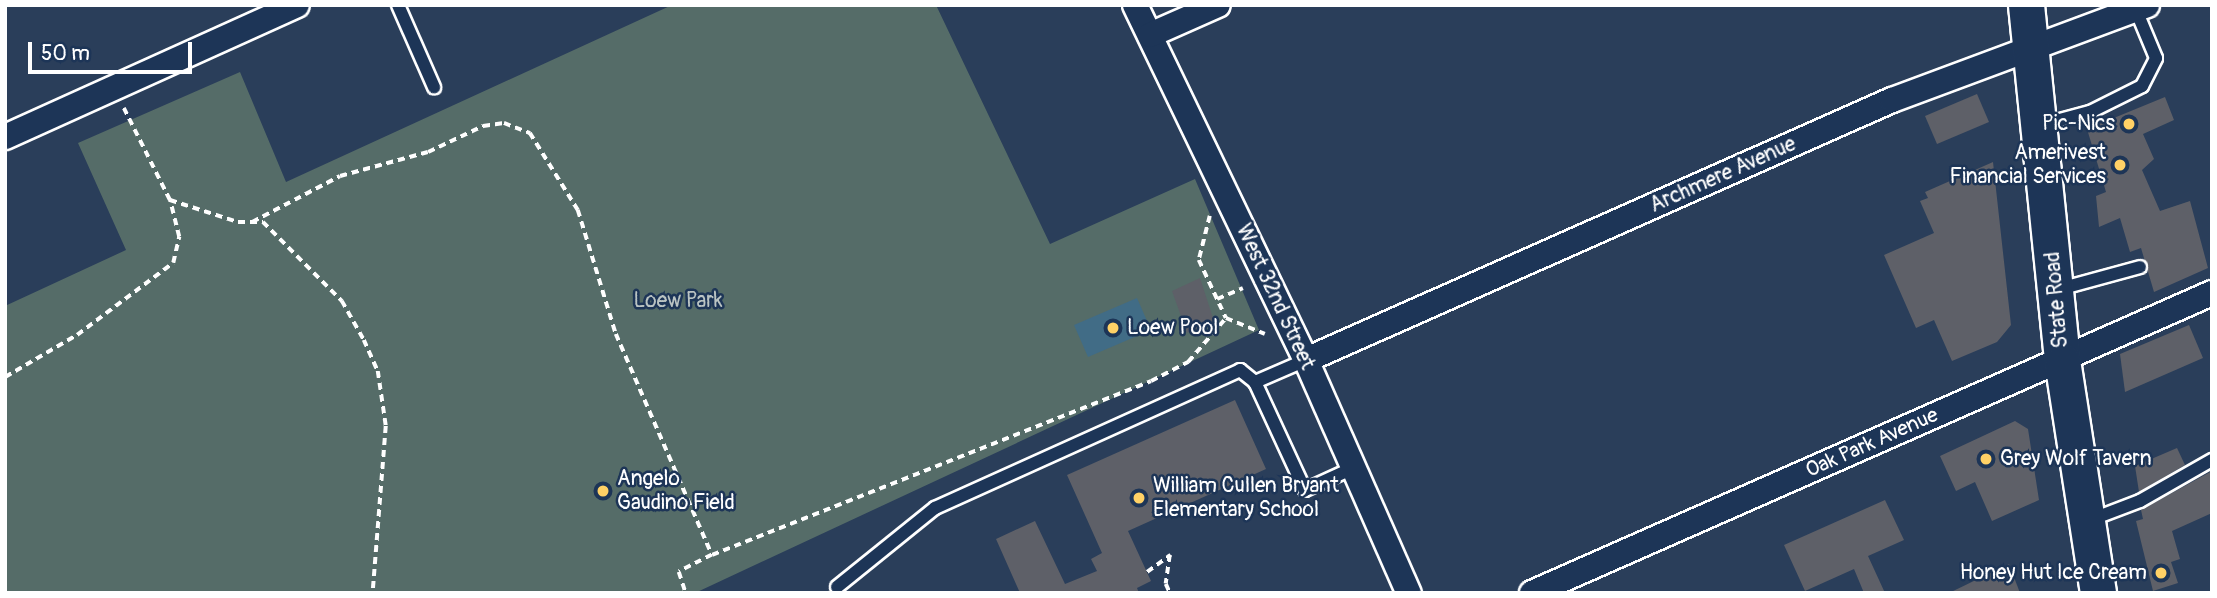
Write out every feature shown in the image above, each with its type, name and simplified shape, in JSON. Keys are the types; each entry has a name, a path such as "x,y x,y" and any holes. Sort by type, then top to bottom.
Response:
{"main road":[{"name":"State Road","path":"2026,5 2041,125 2062,360 2098,593"}],"street":[{"path":"5,137 297,5"},
{"name":"West 32nd Street","path":"1135,5 1306,360 1409,593"},
{"path":"1150,36 1218,5"},
{"name":"Archmere Avenue","path":"1306,360 1892,100 1996,57 2032,50 2141,8"},
{"name":"Oak Park Avenue","path":"1532,593 2212,293"}],"lane":[{"path":"398,5 434,86"},
{"path":"2041,125 2102,107 2142,86 2156,58 2141,8"},
{"path":"2056,290 2140,267"},
{"path":"1255,382 1306,360"},
{"path":"837,587 935,508 1240,370 1255,382 1306,489 1353,468"},
{"path":"2087,522 2140,501 2212,460"}],"path":[{"path":"5,377 78,335 173,263 179,237 170,200 124,107"},
{"path":"252,222 340,176 428,152 483,126 504,123 530,133 578,210 616,334 712,555"},
{"path":"170,200 252,222 263,222 284,239 342,301 378,371 386,426 373,593"},
{"path":"1210,216 1199,260 1217,299 1226,318 1265,334"},
{"path":"1217,299 1243,288"},
{"path":"686,593 679,572 712,555 1151,381 1188,362 1226,318"},
{"path":"1147,572 1170,555 1166,584 1170,593"}],"green space":[{"name":"Loew Park","path":"672,5 936,5 1050,244 1195,179 1259,330 695,593 5,593 5,306 126,250 78,143 240,72 286,182"}],"water":[{"name":"Loew Pool","path":"1137,298 1151,330 1088,357 1074,325"}],"building":[{"path":"1977,94 1989,122 1937,144 1925,116"},
{"path":"2165,97 2174,120 2143,134 2154,159 2142,170 2160,211 2190,201 2208,268 2154,292 2141,248 2130,252 2120,218 2099,227 2096,196 2106,192 2087,129"},
{"path":"1993,162 2011,325 1997,342 1952,361 1934,320 1916,328 1884,255 1934,233 1920,201 1928,198 1925,192"},
{"path":"1200,278 1214,321 1187,333 1172,291"},
{"path":"2189,325 2203,358 2125,392 2120,354"},
{"name":"William Cullen Bryant Elementary School","path":"1235,400 1266,469 1128,531 1151,581 1137,588 1139,593 1020,593 996,539 1035,521 1065,584 1097,571 1091,559 1102,553 1067,475"},
{"name":"Grey Wolf Tavern","path":"2015,421 2028,429 2039,500 1992,521 1975,482 1956,491 1940,456"},
{"path":"2177,448 2185,465 2139,492 2135,466"},
{"path":"2212,471 2212,513 2172,531 2180,559 2171,562 2178,583 2153,591 2136,521 2143,519 2141,510"},
{"path":"1885,500 1904,540 1868,556 1885,593 1864,593 1854,569 1805,591 1784,545"},
{"path":"2009,564 2020,593 1949,593"}],"place":[{"name":"Pic-Nics","path":"2129,124"},
{"name":"Amerivest Financial Services","path":"2120,165"},
{"name":"Loew Pool","path":"1113,328"},
{"name":"Grey Wolf Tavern","path":"1986,459"},
{"name":"Angelo Gaudino Field","path":"603,491"},
{"name":"William Cullen Bryant Elementary School","path":"1139,498"},
{"name":"Honey Hut Ice Cream","path":"2161,573"}]}
